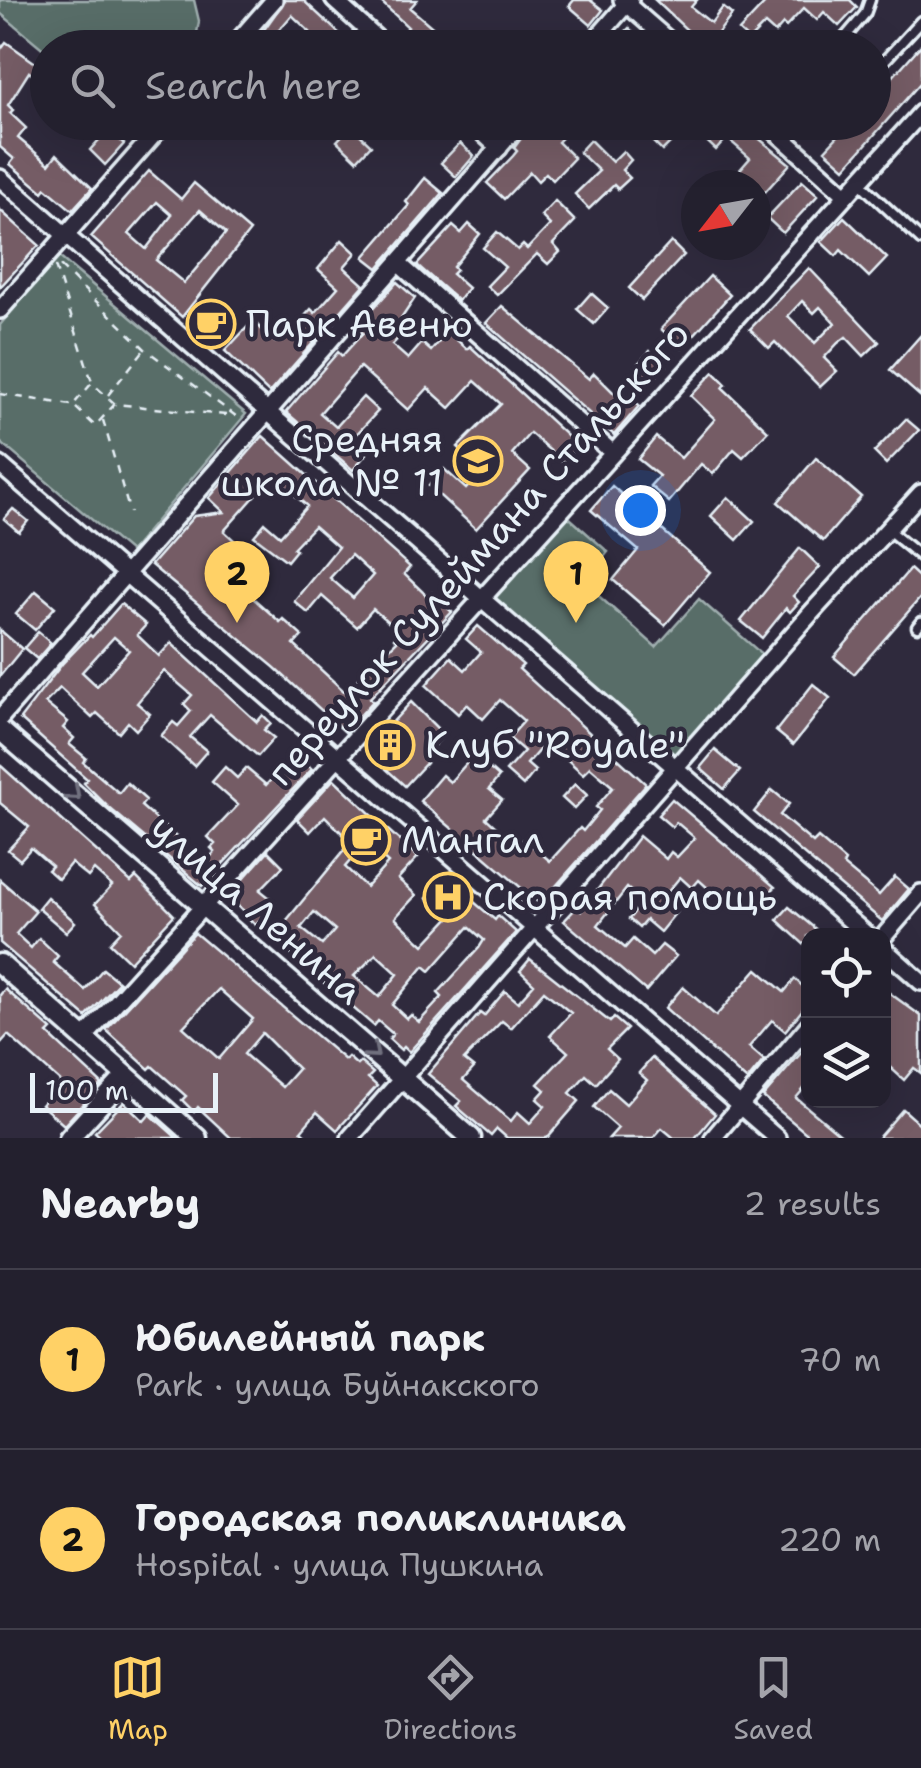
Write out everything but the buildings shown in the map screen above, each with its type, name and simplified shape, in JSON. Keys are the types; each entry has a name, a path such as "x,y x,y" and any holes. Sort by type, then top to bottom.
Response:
{"street":[{"path":"248,30 274,0"},
{"path":"334,0 367,30"},
{"path":"603,30 626,1 657,30"},
{"name":"переулок Сулеймана Стальского","path":"84,1038 921,113"},
{"path":"0,310 148,140"},
{"path":"490,140 499,148"},
{"path":"0,718 506,140"},
{"path":"786,140 846,195"},
{"path":"0,178 859,928"},
{"path":"399,264 614,452"},
{"path":"0,465 777,1138"},
{"path":"350,1138 921,494"},
{"name":"улица Ленина","path":"0,730 471,1138"},
{"path":"891,928 921,893"},
{"path":"891,955 921,982"},
{"path":"0,964 197,1138"},
{"path":"713,1138 801,1034"},
{"path":"81,1134 125,1076"}],"lane":[{"path":"851,30 865,14 870,0"},
{"path":"891,54 921,21"},
{"path":"859,182 921,240"},
{"path":"887,529 921,557"}],"path":[{"path":"237,416 115,404 92,384 54,261 144,349 237,416 254,429"},
{"path":"106,396 144,349"},
{"path":"72,405 92,384"},
{"path":"0,394 72,405 96,426 115,404"},
{"path":"102,418 130,513"}],"green space":[{"path":"0,0 194,0 199,21 198,30 30,30 30,38 0,13"},
{"path":"58,256 246,414 130,552 0,442 0,325"},
{"path":"563,512 608,552 583,582 656,647 699,599 765,657 675,758 490,594"}],"place":[{"name":"Парк Авеню","path":"211,324"},
{"name":"Средняя школа № 11","path":"478,461"},
{"name":"Городская поликлиника","path":"237,623"},
{"name":"Юбилейный парк","path":"576,623"},
{"name":"Клуб \"Royale\"","path":"390,745"},
{"name":"Мангал","path":"366,840"},
{"name":"Скорая помощь","path":"448,897"}]}
